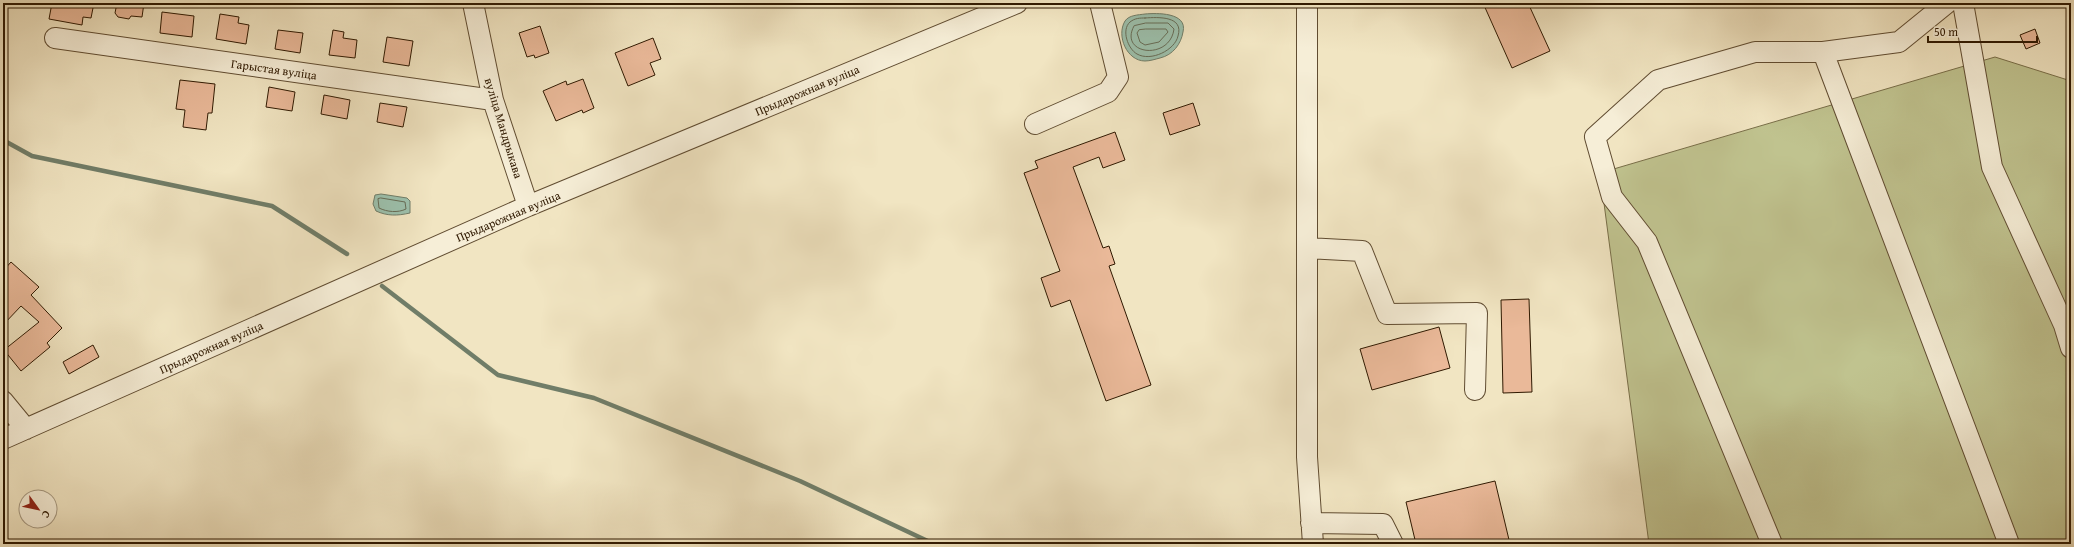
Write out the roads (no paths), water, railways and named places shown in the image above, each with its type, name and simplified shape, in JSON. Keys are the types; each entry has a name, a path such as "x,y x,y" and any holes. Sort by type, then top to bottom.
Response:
{"street":[{"name":"вуліца Мандрыкава","path":"473,3 493,100 528,206"},
{"name":"Прыдарожная вуліца","path":"3,439 528,206 1017,3"},
{"path":"1034,124 1108,92 1118,77 1100,3"},
{"path":"1307,3 1307,457 1312,544"},
{"path":"1772,544 1647,242 1612,197 1595,137 1658,80 1755,52 1824,52 1899,42 1947,3"},
{"path":"1963,3 1992,167 2064,325 2071,348"},
{"name":"Гарыстая вуліца","path":"55,38 493,100"},
{"path":"1824,52 2009,544"},
{"path":"1307,248 1362,251 1387,314 1478,313 1475,390"},
{"path":"3,401 26,429"},
{"path":"1311,523 1383,524 1393,544"}],"water":[{"path":"1145,14 1170,15 1176,17 1183,25 1183,32 1178,45 1165,57 1145,61 1139,60 1133,57 1125,47 1122,34 1125,21 1134,16"},
{"path":"381,194 407,198 410,201 410,213 392,215 376,211 373,204 375,195"}],"waterway":[{"path":"3,140 32,156 272,206 347,254"},
{"path":"382,286 498,375 594,398 800,481 934,544"}]}
